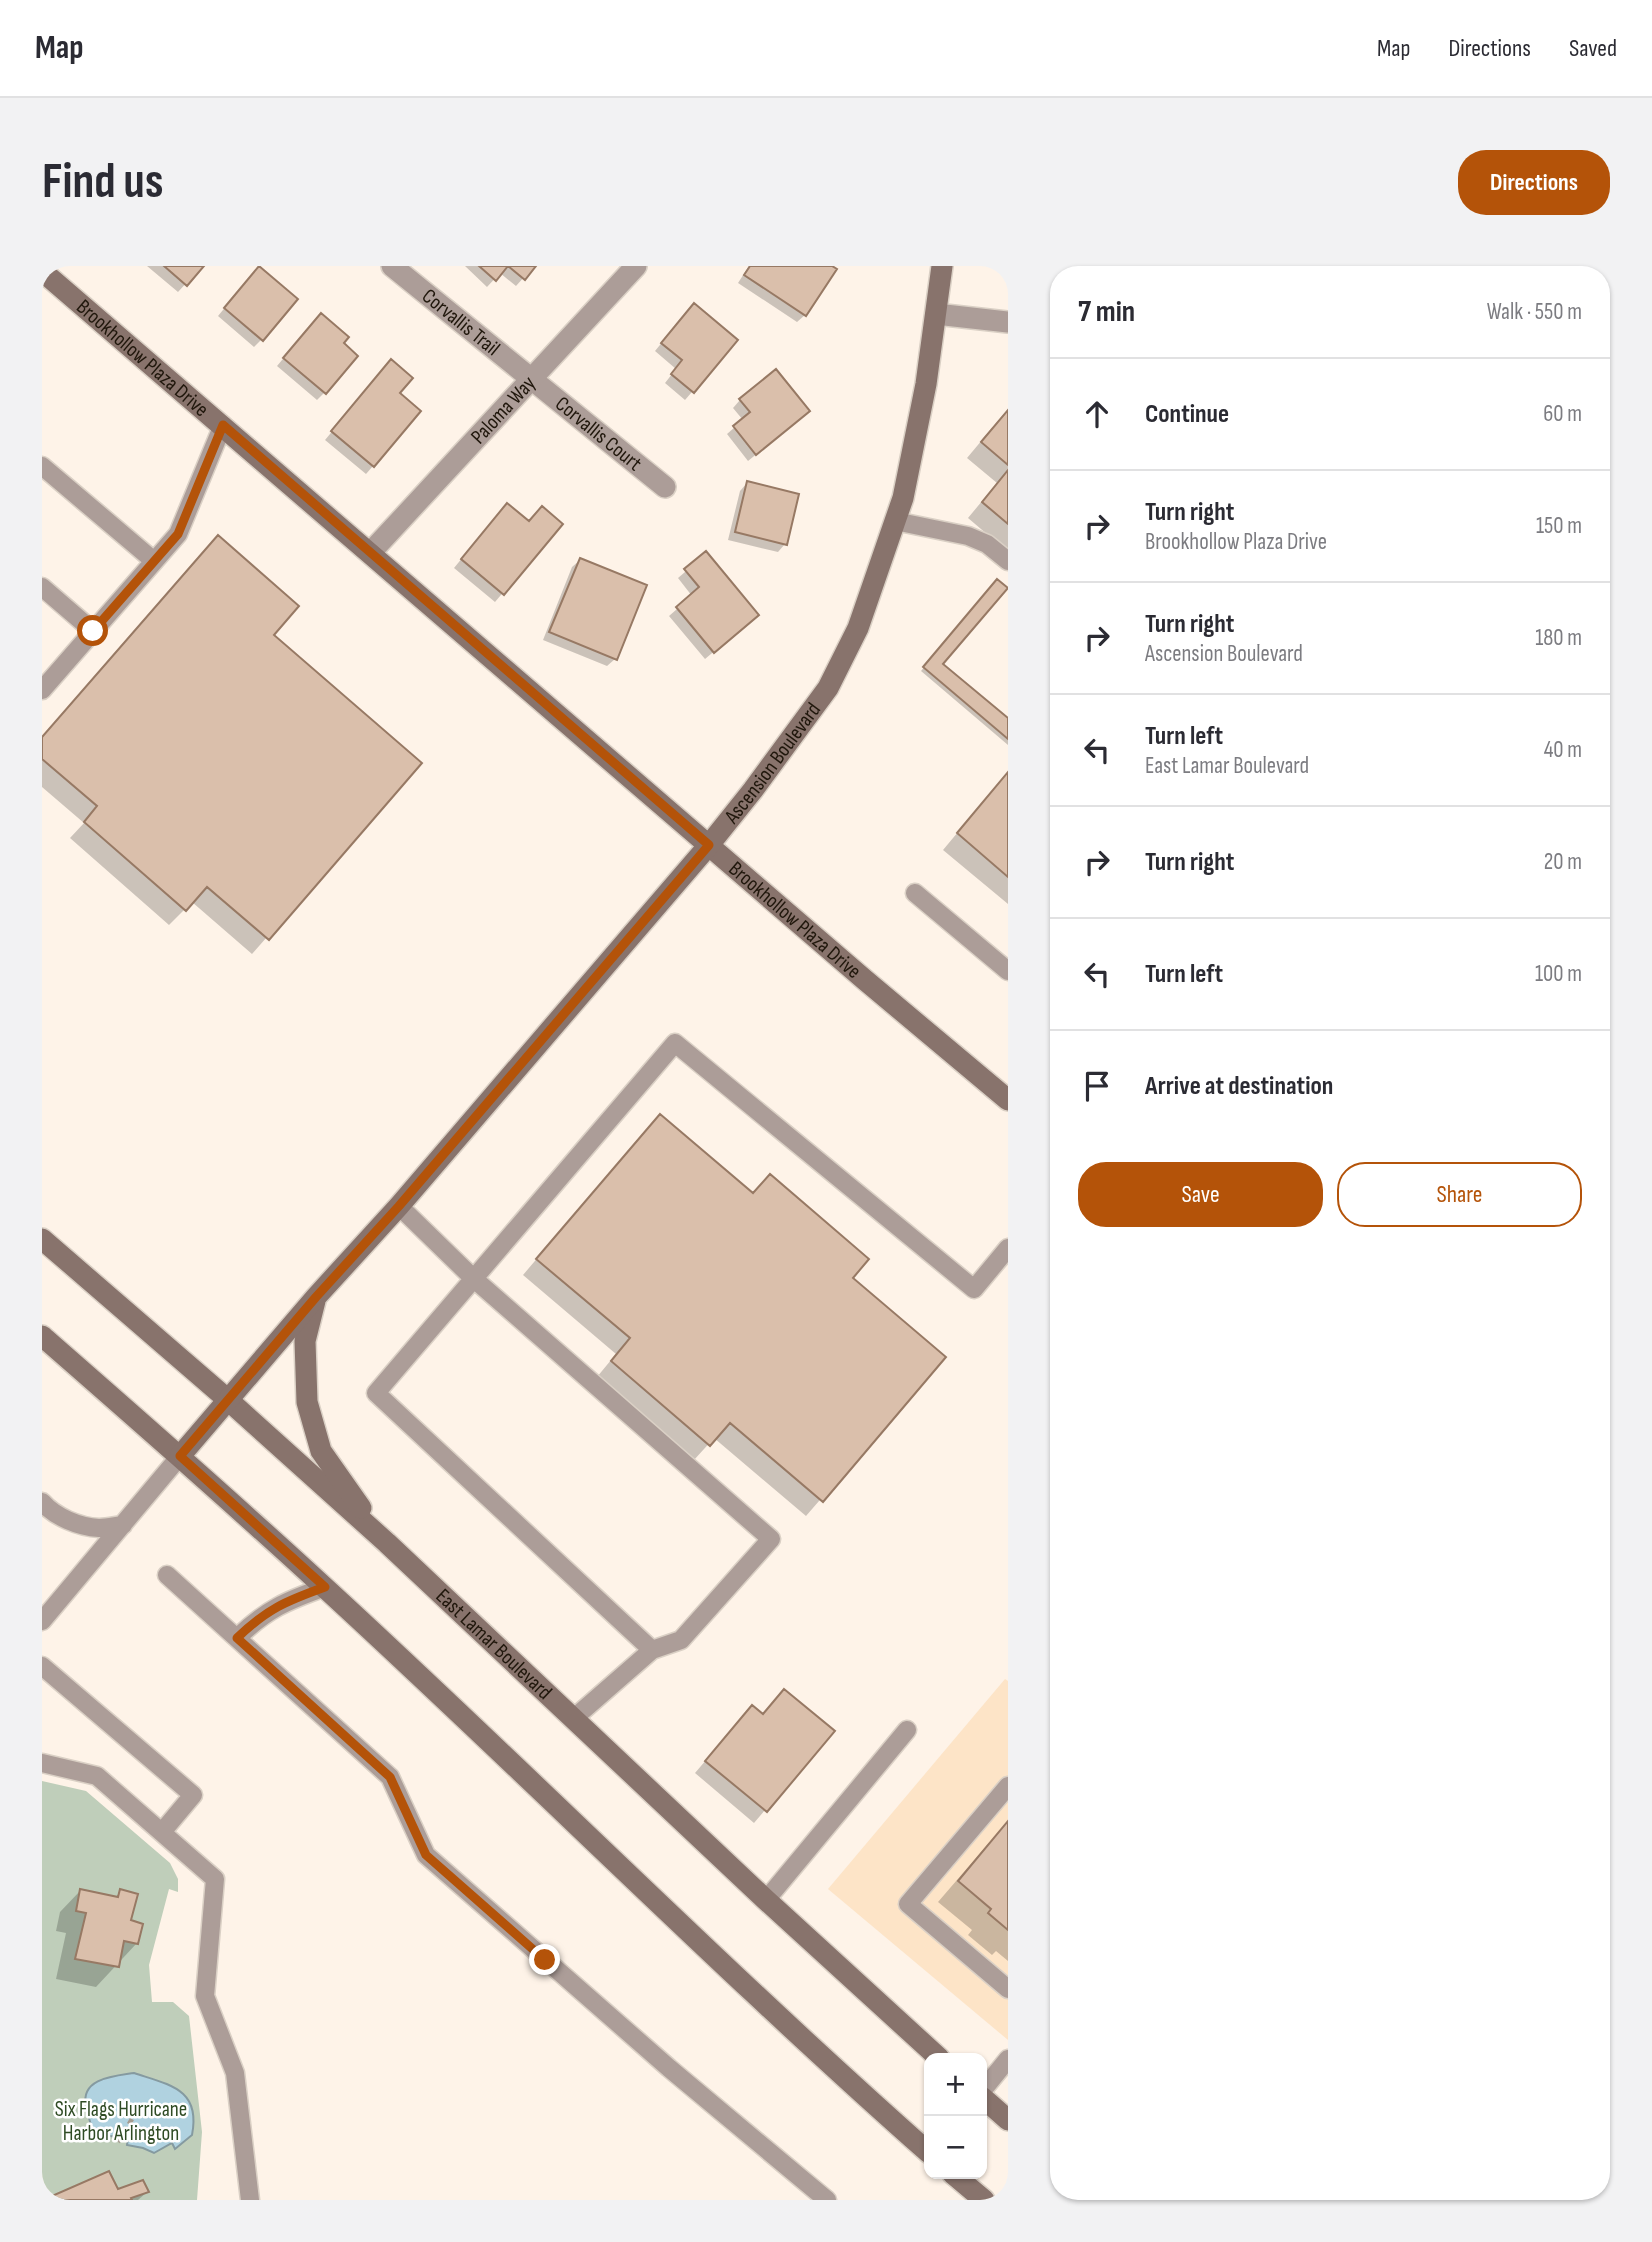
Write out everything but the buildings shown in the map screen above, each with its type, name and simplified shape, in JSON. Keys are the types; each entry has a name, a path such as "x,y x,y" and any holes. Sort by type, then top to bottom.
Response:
{"main road":[{"name":"Ascension Boulevard","path":"180,1456 709,845 754,790 828,688 858,628 903,498 926,384 942,266"},
{"name":"Brookhollow Plaza Drive","path":"42,271 1008,1100"},
{"name":"East Lamar Boulevard","path":"42,1239 227,1399 387,1544 765,1899 934,2053"},
{"path":"316,1297 304,1341 310,1415 321,1451 387,1544"},
{"path":"42,1336 325,1587 733,1974 924,2148"},
{"path":"987,2101 1008,2120"},
{"path":"959,2179 984,2200"}],"street":[{"name":"Corvallis Trail","path":"392,266 532,379"},
{"name":"Paloma Way","path":"371,552 636,266"},
{"path":"936,314 1008,322"},
{"name":"Corvallis Court","path":"532,379 665,487"}],"lane":[{"path":"42,690 178,534 223,425"},
{"path":"42,466 154,561"},
{"path":"895,521 968,536 987,544 1008,561"},
{"path":"42,587 93,631"},
{"path":"915,893 1008,971"},
{"path":"652,1650 376,1393 674,1043 974,1289 1008,1248"},
{"path":"399,1206 473,1278 771,1539 681,1640 652,1650 573,1719"},
{"path":"42,1621 180,1456"},
{"path":"42,1502 49,1510 72,1522 99,1528 123,1525"},
{"path":"167,1575 390,1777 426,1855 669,2068 827,2200"},
{"path":"237,1638 260,1617 282,1603 325,1587"},
{"path":"42,1666 193,1795 162,1832"},
{"path":"765,1899 908,1730"},
{"path":"42,1763 97,1776 215,1879 205,1996 235,2073 250,2200"},
{"path":"1008,1786 908,1904 1008,1989"},
{"path":"987,2085 1008,2059"}],"path":[{"path":"118,2142 132,2119"}],"shaded area":[{"path":"1005,1679 1008,1681 1008,2040 828,1889"}],"green space":[{"name":"Six Flags Hurricane Harbor Arlington","path":"42,1781 86,1791 170,1863 178,1879 178,1892 169,1889 149,1965 152,2002 173,2002 189,2016 202,2132 197,2200 42,2200"}],"water":[{"path":"134,2073 171,2086 187,2098 194,2120 192,2135 175,2149 172,2143 154,2153 127,2145 128,2138 101,2135 97,2140 93,2139 86,2106 88,2089 101,2080"}],"route":[{"path":"93,631 178,534 223,425 709,845 180,1456 325,1587 287,1600 260,1617 237,1638 390,1777 426,1855 545,1960"}]}
